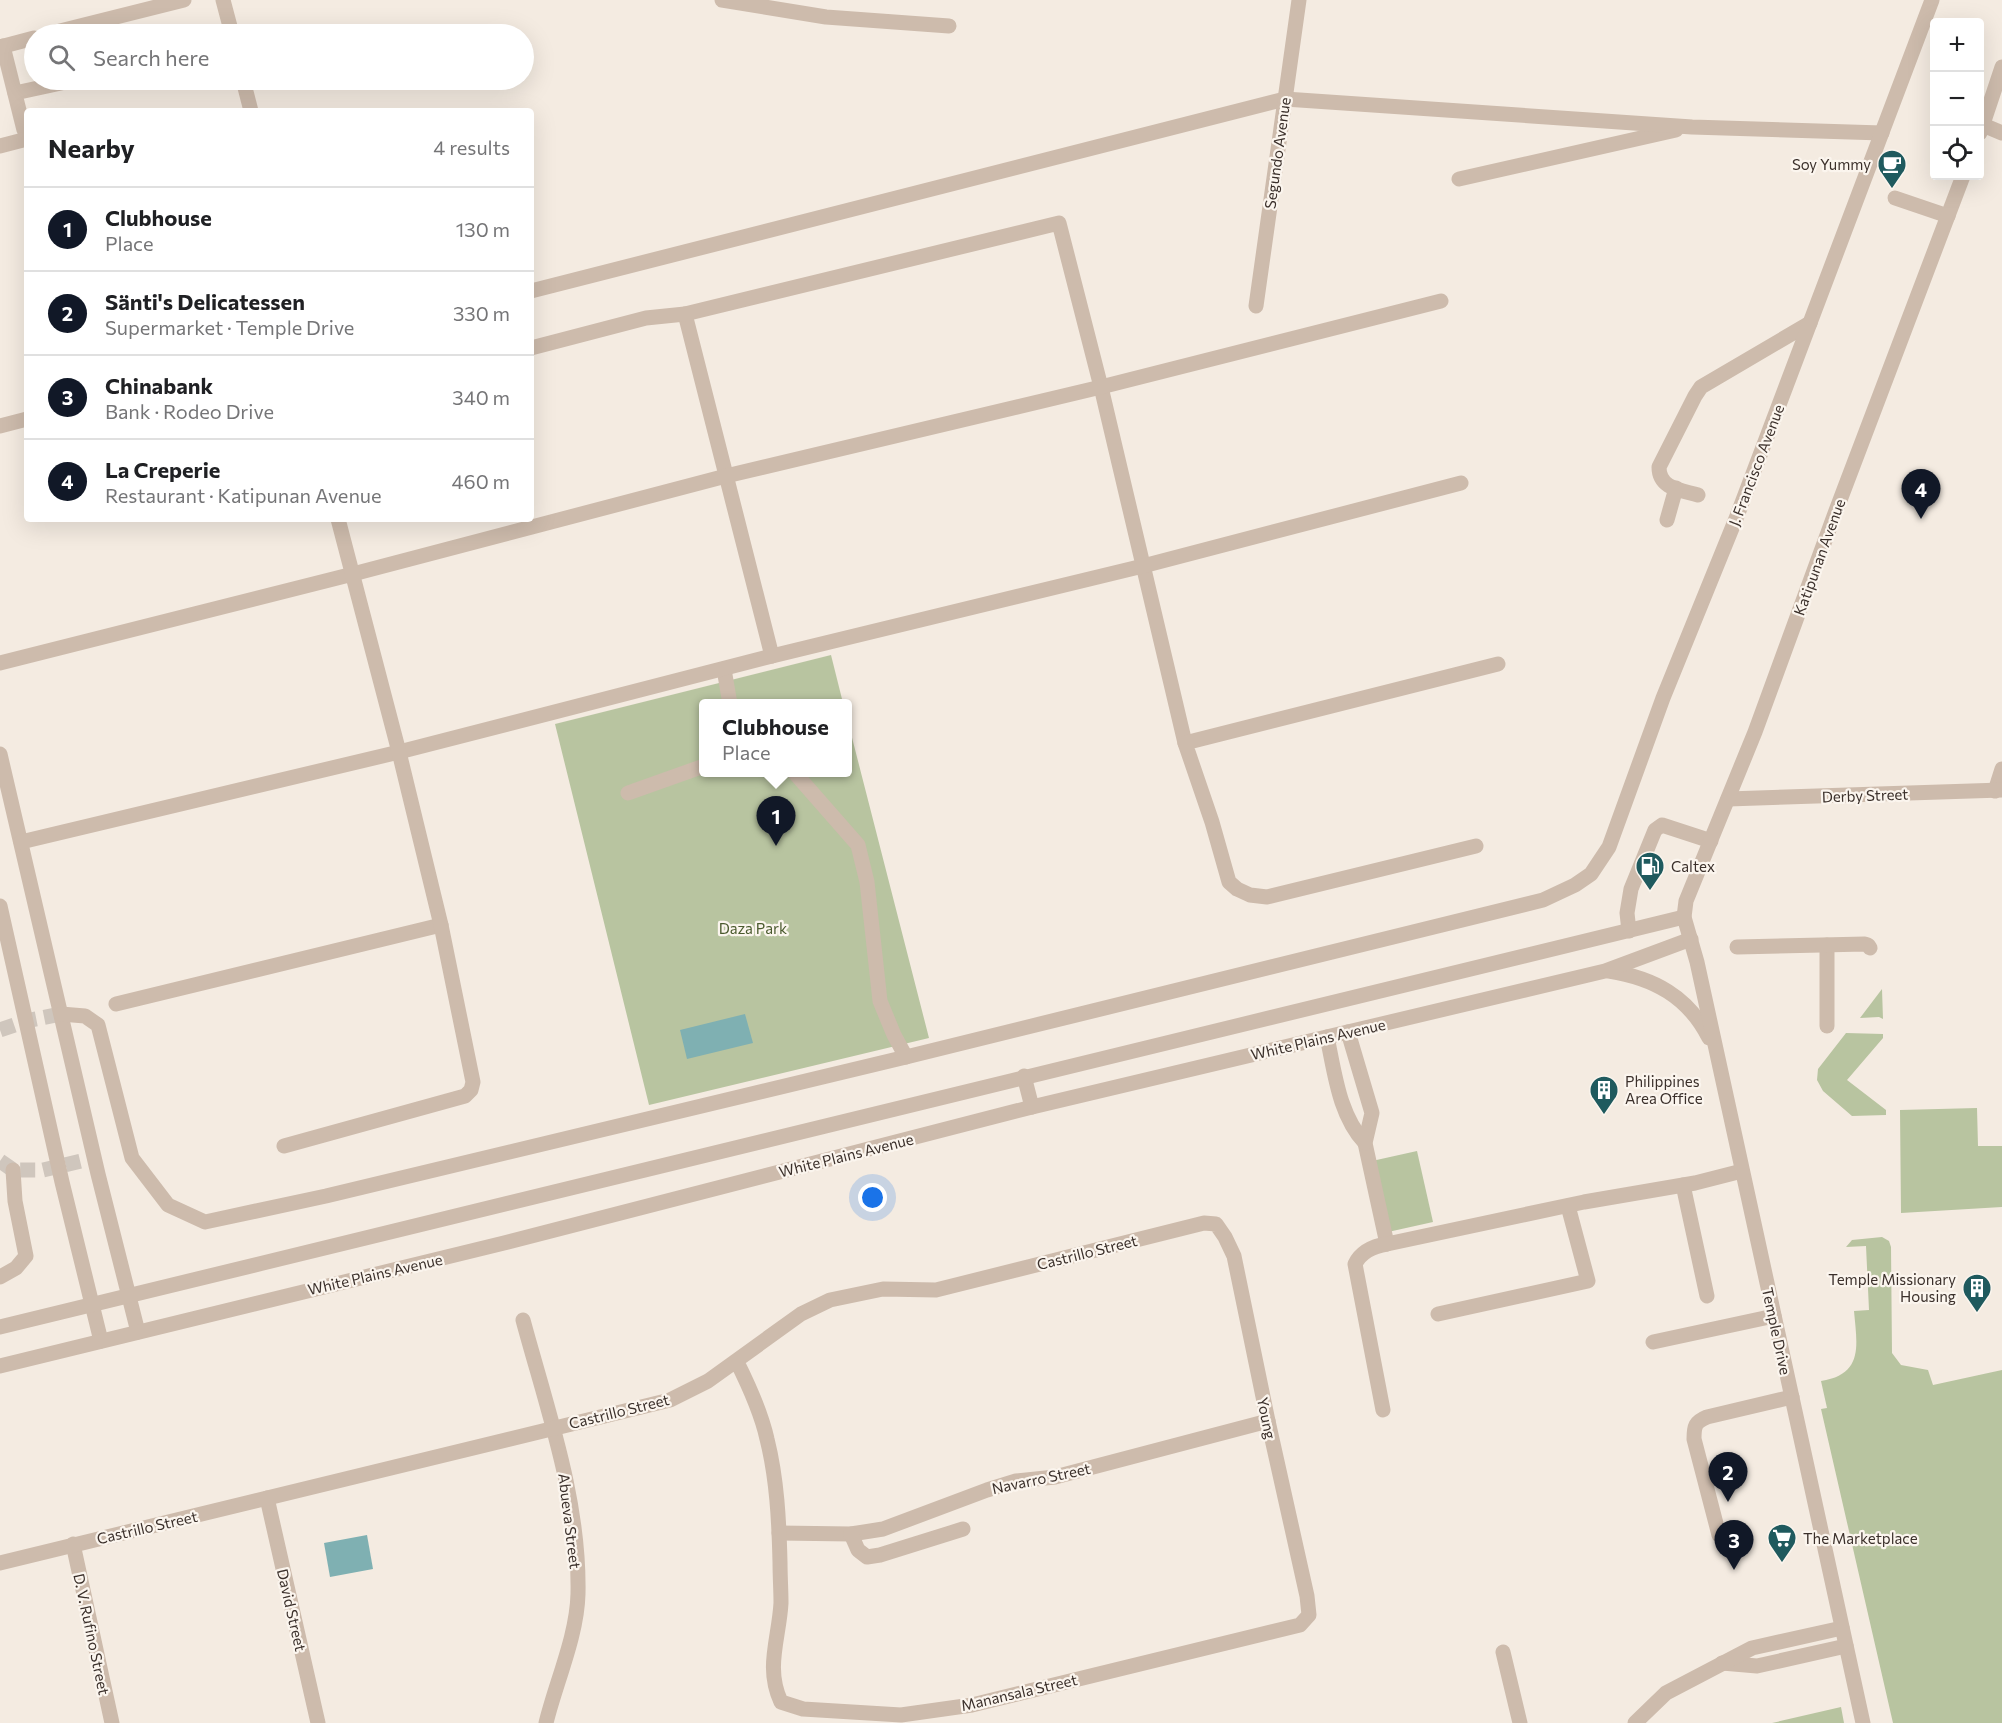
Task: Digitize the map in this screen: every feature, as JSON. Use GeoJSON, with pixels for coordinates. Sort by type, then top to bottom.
{"type":"FeatureCollection","features":[{"type":"Feature","properties":{"kind":"street"},"geometry":{"type":"LineString","coordinates":[[88,24],[184,0]]}},
{"type":"Feature","properties":{"kind":"street"},"geometry":{"type":"LineString","coordinates":[[223,0],[229,24]]}},
{"type":"Feature","properties":{"kind":"street"},"geometry":{"type":"LineString","coordinates":[[722,0],[826,17],[949,26]]}},
{"type":"Feature","properties":{"kind":"street","name":"Segundo Avenue"},"geometry":{"type":"LineString","coordinates":[[1256,306],[1299,0]]}},
{"type":"Feature","properties":{"kind":"street","name":"J. Francisco Avenue"},"geometry":{"type":"LineString","coordinates":[[61,1014],[86,1016],[98,1025],[132,1158],[168,1205],[205,1222],[338,1193],[906,1057],[1543,900],[1575,885],[1591,874],[1609,847],[1663,698],[1737,516],[1932,0]]}},
{"type":"Feature","properties":{"kind":"street"},"geometry":{"type":"LineString","coordinates":[[24,40],[2,46],[24,127]]}},
{"type":"Feature","properties":{"kind":"street"},"geometry":{"type":"LineString","coordinates":[[1982,126],[2002,67]]}},
{"type":"Feature","properties":{"kind":"street"},"geometry":{"type":"LineString","coordinates":[[15,93],[29,90]]}},
{"type":"Feature","properties":{"kind":"street"},"geometry":{"type":"LineString","coordinates":[[246,90],[251,108]]}},
{"type":"Feature","properties":{"kind":"street"},"geometry":{"type":"LineString","coordinates":[[534,290],[1285,99],[1692,127],[1882,133]]}},
{"type":"Feature","properties":{"kind":"street"},"geometry":{"type":"LineString","coordinates":[[1459,179],[1692,127]]}},
{"type":"Feature","properties":{"kind":"street"},"geometry":{"type":"LineString","coordinates":[[1984,130],[2002,133]]}},
{"type":"Feature","properties":{"kind":"street"},"geometry":{"type":"LineString","coordinates":[[0,146],[24,135]]}},
{"type":"Feature","properties":{"kind":"street","name":"Katipunan Avenue"},"geometry":{"type":"LineString","coordinates":[[1684,917],[1686,901],[1712,841],[1962,180]]}},
{"type":"Feature","properties":{"kind":"street"},"geometry":{"type":"LineString","coordinates":[[1895,198],[1948,216]]}},
{"type":"Feature","properties":{"kind":"street"},"geometry":{"type":"LineString","coordinates":[[534,347],[646,318],[686,314],[1059,223],[1101,387],[1185,742],[1229,882],[1250,895],[1267,897],[1476,846]]}},
{"type":"Feature","properties":{"kind":"street"},"geometry":{"type":"LineString","coordinates":[[0,663],[353,574],[726,476],[1101,387],[1441,301]]}},
{"type":"Feature","properties":{"kind":"street"},"geometry":{"type":"LineString","coordinates":[[686,314],[772,656]]}},
{"type":"Feature","properties":{"kind":"street"},"geometry":{"type":"LineString","coordinates":[[1698,495],[1662,481],[1659,467],[1701,387],[1810,323]]}},
{"type":"Feature","properties":{"kind":"street"},"geometry":{"type":"LineString","coordinates":[[0,426],[24,420]]}},
{"type":"Feature","properties":{"kind":"street"},"geometry":{"type":"LineString","coordinates":[[21,842],[399,752],[772,656],[1143,566],[1461,483]]}},
{"type":"Feature","properties":{"kind":"street"},"geometry":{"type":"LineString","coordinates":[[1667,520],[1676,488]]}},
{"type":"Feature","properties":{"kind":"street"},"geometry":{"type":"LineString","coordinates":[[284,1146],[465,1096],[471,1090],[473,1082],[441,925],[399,752],[339,522]]}},
{"type":"Feature","properties":{"kind":"street"},"geometry":{"type":"LineString","coordinates":[[1185,742],[1498,664]]}},
{"type":"Feature","properties":{"kind":"street"},"geometry":{"type":"LineString","coordinates":[[724,669],[729,699]]}},
{"type":"Feature","properties":{"kind":"street"},"geometry":{"type":"LineString","coordinates":[[0,754],[138,1332]]}},
{"type":"Feature","properties":{"kind":"street"},"geometry":{"type":"LineString","coordinates":[[628,793],[699,768]]}},
{"type":"Feature","properties":{"kind":"street"},"geometry":{"type":"LineString","coordinates":[[1998,790],[2002,769]]}},
{"type":"Feature","properties":{"kind":"street"},"geometry":{"type":"LineString","coordinates":[[798,777],[858,845],[867,882],[880,1001],[906,1057]]}},
{"type":"Feature","properties":{"kind":"street","name":"Derby Street"},"geometry":{"type":"LineString","coordinates":[[1728,799],[1998,790]]}},
{"type":"Feature","properties":{"kind":"street"},"geometry":{"type":"LineString","coordinates":[[1629,931],[1627,913],[1631,890],[1655,830],[1662,825],[1712,841]]}},
{"type":"Feature","properties":{"kind":"street"},"geometry":{"type":"LineString","coordinates":[[0,906],[62,1182],[101,1341]]}},
{"type":"Feature","properties":{"kind":"street"},"geometry":{"type":"LineString","coordinates":[[0,1327],[1684,917],[1691,939]]}},
{"type":"Feature","properties":{"kind":"street"},"geometry":{"type":"LineString","coordinates":[[116,1004],[441,925]]}},
{"type":"Feature","properties":{"kind":"street","name":"White Plains Avenue"},"geometry":{"type":"LineString","coordinates":[[0,1366],[516,1240],[1032,1107],[1605,971],[1691,939]]}},
{"type":"Feature","properties":{"kind":"street","name":"Temple Drive"},"geometry":{"type":"LineString","coordinates":[[1691,939],[1863,1723]]}},
{"type":"Feature","properties":{"kind":"street"},"geometry":{"type":"LineString","coordinates":[[1737,947],[1865,944],[1870,948]]}},
{"type":"Feature","properties":{"kind":"street"},"geometry":{"type":"LineString","coordinates":[[1827,945],[1827,1026]]}},
{"type":"Feature","properties":{"kind":"street"},"geometry":{"type":"LineString","coordinates":[[1605,971],[1633,975],[1669,992],[1702,1024],[1717,1054]]}},
{"type":"Feature","properties":{"kind":"street"},"geometry":{"type":"LineString","coordinates":[[1348,1032],[1372,1113],[1365,1143],[1387,1244]]}},
{"type":"Feature","properties":{"kind":"street"},"geometry":{"type":"LineString","coordinates":[[1327,1037],[1345,1111],[1354,1131],[1365,1143]]}},
{"type":"Feature","properties":{"kind":"street"},"geometry":{"type":"LineString","coordinates":[[1024,1076],[1032,1107]]}},
{"type":"Feature","properties":{"kind":"street"},"geometry":{"type":"LineString","coordinates":[[0,1277],[16,1268],[26,1256],[15,1201],[13,1170]]}},
{"type":"Feature","properties":{"kind":"street"},"geometry":{"type":"LineString","coordinates":[[1383,1410],[1355,1264],[1367,1251],[1376,1246],[1568,1206],[1683,1185],[1742,1171]]}},
{"type":"Feature","properties":{"kind":"street"},"geometry":{"type":"LineString","coordinates":[[1683,1185],[1707,1296]]}},
{"type":"Feature","properties":{"kind":"street"},"geometry":{"type":"LineString","coordinates":[[1438,1314],[1588,1281],[1568,1206]]}},
{"type":"Feature","properties":{"kind":"street","name":"Castrillo Street"},"geometry":{"type":"LineString","coordinates":[[0,1563],[670,1400],[708,1381],[801,1314],[830,1300],[883,1289],[936,1290],[1204,1223],[1216,1224]]}},
{"type":"Feature","properties":{"kind":"street","name":"Young"},"geometry":{"type":"LineString","coordinates":[[1216,1224],[1234,1256],[1307,1596],[1308,1615]]}},
{"type":"Feature","properties":{"kind":"street"},"geometry":{"type":"LineString","coordinates":[[1653,1342],[1774,1316]]}},
{"type":"Feature","properties":{"kind":"street","name":"Abueva Street"},"geometry":{"type":"LineString","coordinates":[[523,1320],[567,1483],[574,1534],[578,1595],[569,1646],[546,1723]]}},
{"type":"Feature","properties":{"kind":"street","name":"Manansala Street"},"geometry":{"type":"LineString","coordinates":[[737,1362],[753,1395],[767,1438],[775,1485],[781,1604],[772,1667],[775,1689],[781,1702],[803,1708],[901,1715],[972,1705],[1300,1625],[1306,1621],[1308,1615]]}},
{"type":"Feature","properties":{"kind":"street"},"geometry":{"type":"LineString","coordinates":[[1719,1535],[1694,1439],[1694,1427],[1698,1420],[1707,1417],[1792,1397]]}},
{"type":"Feature","properties":{"kind":"street","name":"Navarro Street"},"geometry":{"type":"LineString","coordinates":[[779,1533],[851,1534],[883,1529],[1016,1481],[1055,1477],[1268,1421]]}},
{"type":"Feature","properties":{"kind":"street","name":"David Street"},"geometry":{"type":"LineString","coordinates":[[267,1498],[318,1723]]}},
{"type":"Feature","properties":{"kind":"street"},"geometry":{"type":"LineString","coordinates":[[851,1534],[858,1550],[867,1557],[963,1529]]}},
{"type":"Feature","properties":{"kind":"street","name":"D. V. Rufino Street"},"geometry":{"type":"LineString","coordinates":[[73,1544],[111,1723]]}},
{"type":"Feature","properties":{"kind":"street"},"geometry":{"type":"LineString","coordinates":[[1635,1723],[1666,1692],[1752,1648],[1842,1628]]}},
{"type":"Feature","properties":{"kind":"street"},"geometry":{"type":"LineString","coordinates":[[1768,1645],[1771,1662]]}},
{"type":"Feature","properties":{"kind":"street"},"geometry":{"type":"LineString","coordinates":[[1722,1663],[1757,1666],[1846,1646]]}},
{"type":"Feature","properties":{"kind":"street"},"geometry":{"type":"LineString","coordinates":[[1503,1652],[1519,1720]]}},
{"type":"Feature","properties":{"kind":"green space","name":"Daza Park"},"geometry":{"type":"Polygon","coordinates":[[[831,655],[842,699],[699,699],[699,777],[852,777],[852,738],[929,1038],[649,1105],[555,724],[831,655]]]}},
{"type":"Feature","properties":{"kind":"green space"},"geometry":{"type":"Polygon","coordinates":[[[1882,989],[1883,1019],[1879,1017],[1860,1018],[1882,989]]]}},
{"type":"Feature","properties":{"kind":"green space"},"geometry":{"type":"Polygon","coordinates":[[[1846,1033],[1883,1034],[1883,1038],[1847,1080],[1886,1110],[1886,1115],[1852,1116],[1823,1091],[1817,1080],[1818,1069],[1846,1033]]]}},
{"type":"Feature","properties":{"kind":"green space"},"geometry":{"type":"Polygon","coordinates":[[[1977,1108],[1978,1146],[2002,1146],[2002,1207],[1901,1213],[1900,1110],[1977,1108]]]}},
{"type":"Feature","properties":{"kind":"green space"},"geometry":{"type":"Polygon","coordinates":[[[1417,1151],[1433,1222],[1388,1232],[1372,1161],[1417,1151]]]}},
{"type":"Feature","properties":{"kind":"green space"},"geometry":{"type":"Polygon","coordinates":[[[1882,1237],[1889,1241],[1891,1247],[1892,1353],[1901,1365],[1928,1370],[1933,1385],[2002,1370],[2002,1723],[1893,1723],[1821,1409],[1827,1408],[1821,1381],[1845,1372],[1855,1356],[1854,1311],[1869,1310],[1866,1246],[1846,1247],[1852,1240],[1882,1237]]]}},
{"type":"Feature","properties":{"kind":"green space"},"geometry":{"type":"Polygon","coordinates":[[[1841,1707],[1844,1723],[1772,1723],[1841,1707]]]}},
{"type":"Feature","properties":{"kind":"water"},"geometry":{"type":"Polygon","coordinates":[[[745,1014],[753,1043],[687,1059],[680,1030],[745,1014]]]}},
{"type":"Feature","properties":{"kind":"water"},"geometry":{"type":"Polygon","coordinates":[[[367,1535],[373,1569],[330,1577],[324,1543],[367,1535]]]}},
{"type":"Feature","properties":{"kind":"tunnel"},"geometry":{"type":"LineString","coordinates":[[0,1030],[26,1021],[61,1014]]}},
{"type":"Feature","properties":{"kind":"tunnel"},"geometry":{"type":"LineString","coordinates":[[0,1161],[13,1170],[43,1170],[94,1158]]}},
{"type":"Feature","properties":{"kind":"place","name":"Soy Yummy"},"geometry":{"type":"Point","coordinates":[1892,190]}},
{"type":"Feature","properties":{"kind":"place","name":"La Creperie"},"geometry":{"type":"Point","coordinates":[1921,519]}},
{"type":"Feature","properties":{"kind":"place","name":"Clubhouse"},"geometry":{"type":"Point","coordinates":[776,846]}},
{"type":"Feature","properties":{"kind":"place","name":"Caltex"},"geometry":{"type":"Point","coordinates":[1650,892]}},
{"type":"Feature","properties":{"kind":"place","name":"Philippines Area Office"},"geometry":{"type":"Point","coordinates":[1604,1116]}},
{"type":"Feature","properties":{"kind":"place","name":"Temple Missionary Housing"},"geometry":{"type":"Point","coordinates":[1977,1314]}},
{"type":"Feature","properties":{"kind":"place","name":"Sänti's Delicatessen"},"geometry":{"type":"Point","coordinates":[1728,1502]}},
{"type":"Feature","properties":{"kind":"place","name":"The Marketplace"},"geometry":{"type":"Point","coordinates":[1782,1564]}},
{"type":"Feature","properties":{"kind":"place","name":"Chinabank"},"geometry":{"type":"Point","coordinates":[1734,1570]}}]}
